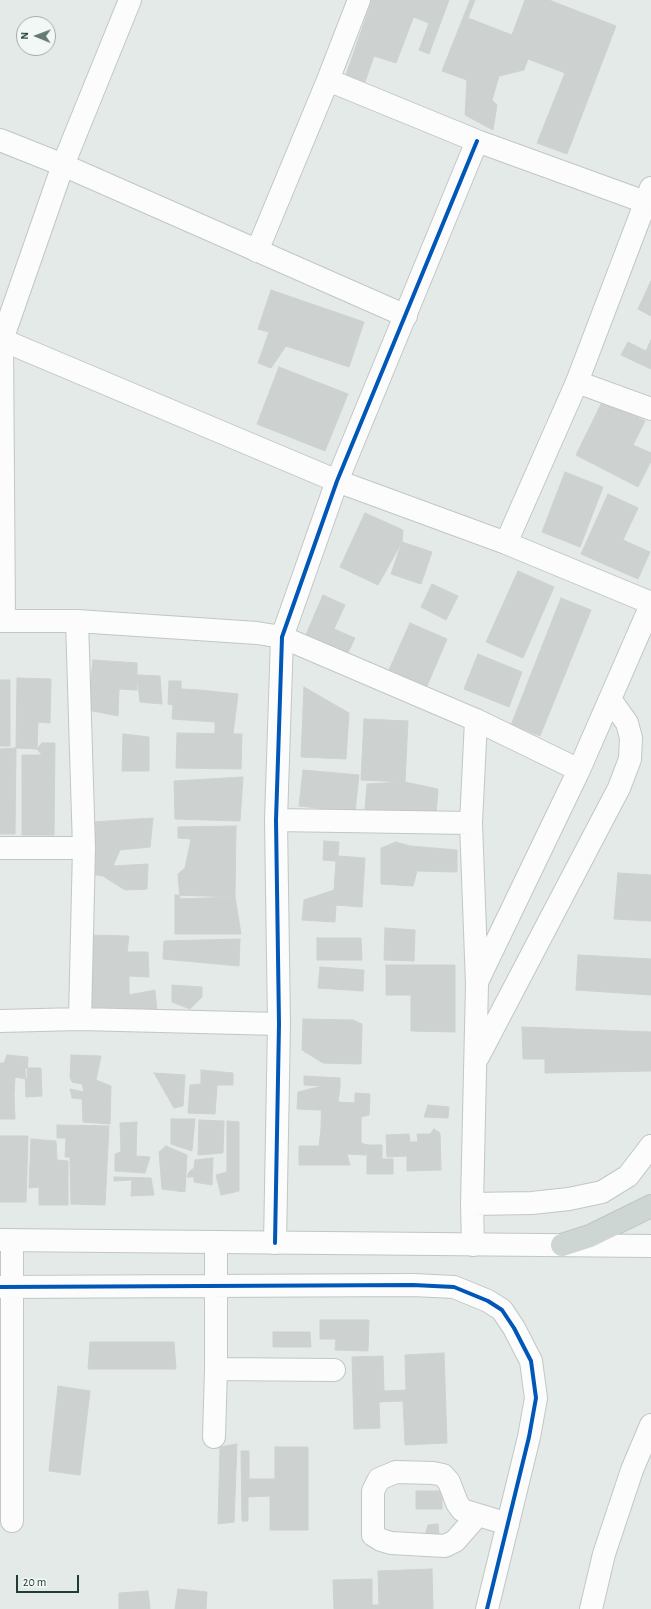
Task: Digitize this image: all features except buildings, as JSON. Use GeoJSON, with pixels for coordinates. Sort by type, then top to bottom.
{"type":"FeatureCollection","features":[{"type":"Feature","properties":{"kind":"main road"},"geometry":{"type":"LineString","coordinates":[[562,1245],[590,1236],[651,1206]]}},
{"type":"Feature","properties":{"kind":"street"},"geometry":{"type":"LineString","coordinates":[[130,0],[63,165],[1,340],[2,621],[77,621],[257,633],[282,637],[476,720],[579,770]]}},
{"type":"Feature","properties":{"kind":"street"},"geometry":{"type":"LineString","coordinates":[[257,251],[328,80],[359,0]]}},
{"type":"Feature","properties":{"kind":"street"},"geometry":{"type":"LineString","coordinates":[[328,80],[478,141],[648,195],[577,382],[506,543]]}},
{"type":"Feature","properties":{"kind":"street"},"geometry":{"type":"LineString","coordinates":[[0,140],[63,165],[406,316]]}},
{"type":"Feature","properties":{"kind":"street"},"geometry":{"type":"LineString","coordinates":[[275,1243],[279,1024],[276,820],[282,637],[337,481],[478,141]]}},
{"type":"Feature","properties":{"kind":"street"},"geometry":{"type":"LineString","coordinates":[[1,340],[337,481],[506,543],[651,604],[579,770],[477,984]]}},
{"type":"Feature","properties":{"kind":"street"},"geometry":{"type":"LineString","coordinates":[[577,382],[651,409]]}},
{"type":"Feature","properties":{"kind":"street"},"geometry":{"type":"LineString","coordinates":[[77,621],[84,848],[80,1019]]}},
{"type":"Feature","properties":{"kind":"street"},"geometry":{"type":"LineString","coordinates":[[475,1061],[619,788],[630,759],[631,738],[627,723],[610,699]]}},
{"type":"Feature","properties":{"kind":"street"},"geometry":{"type":"LineString","coordinates":[[474,1245],[472,1204],[477,984],[471,823],[476,720]]}},
{"type":"Feature","properties":{"kind":"street"},"geometry":{"type":"LineString","coordinates":[[276,820],[471,823]]}},
{"type":"Feature","properties":{"kind":"street"},"geometry":{"type":"LineString","coordinates":[[0,848],[84,848]]}},
{"type":"Feature","properties":{"kind":"street"},"geometry":{"type":"LineString","coordinates":[[0,1020],[80,1019],[279,1024]]}},
{"type":"Feature","properties":{"kind":"street"},"geometry":{"type":"LineString","coordinates":[[472,1204],[532,1203],[569,1199],[602,1192],[628,1176],[651,1146]]}},
{"type":"Feature","properties":{"kind":"street"},"geometry":{"type":"LineString","coordinates":[[12,1521],[6,1240],[651,1246]]}},
{"type":"Feature","properties":{"kind":"street"},"geometry":{"type":"LineString","coordinates":[[214,1437],[217,1286],[216,1243]]}},
{"type":"Feature","properties":{"kind":"street"},"geometry":{"type":"LineString","coordinates":[[6,1287],[413,1285],[454,1287],[488,1301],[502,1310],[514,1328],[531,1361],[536,1398],[508,1524],[487,1609]]}},
{"type":"Feature","properties":{"kind":"street"},"geometry":{"type":"LineString","coordinates":[[216,1369],[334,1370]]}},
{"type":"Feature","properties":{"kind":"street"},"geometry":{"type":"LineString","coordinates":[[591,1609],[604,1554],[632,1470],[651,1425]]}},
{"type":"Feature","properties":{"kind":"street"},"geometry":{"type":"LineString","coordinates":[[477,1516],[455,1541],[445,1546],[391,1543],[381,1540],[373,1534],[373,1491],[379,1479],[396,1472],[433,1473],[443,1475],[449,1482],[457,1503],[462,1510],[477,1516],[508,1524]]}},
{"type":"Feature","properties":{"kind":"cycle path"},"geometry":{"type":"LineString","coordinates":[[275,1243],[279,1024],[276,820],[282,637],[337,481],[477,141]]}},
{"type":"Feature","properties":{"kind":"cycle path"},"geometry":{"type":"LineString","coordinates":[[0,1287],[413,1285],[454,1287],[488,1301],[502,1310],[514,1328],[531,1361],[536,1398],[529,1437],[487,1609]]}}]}
